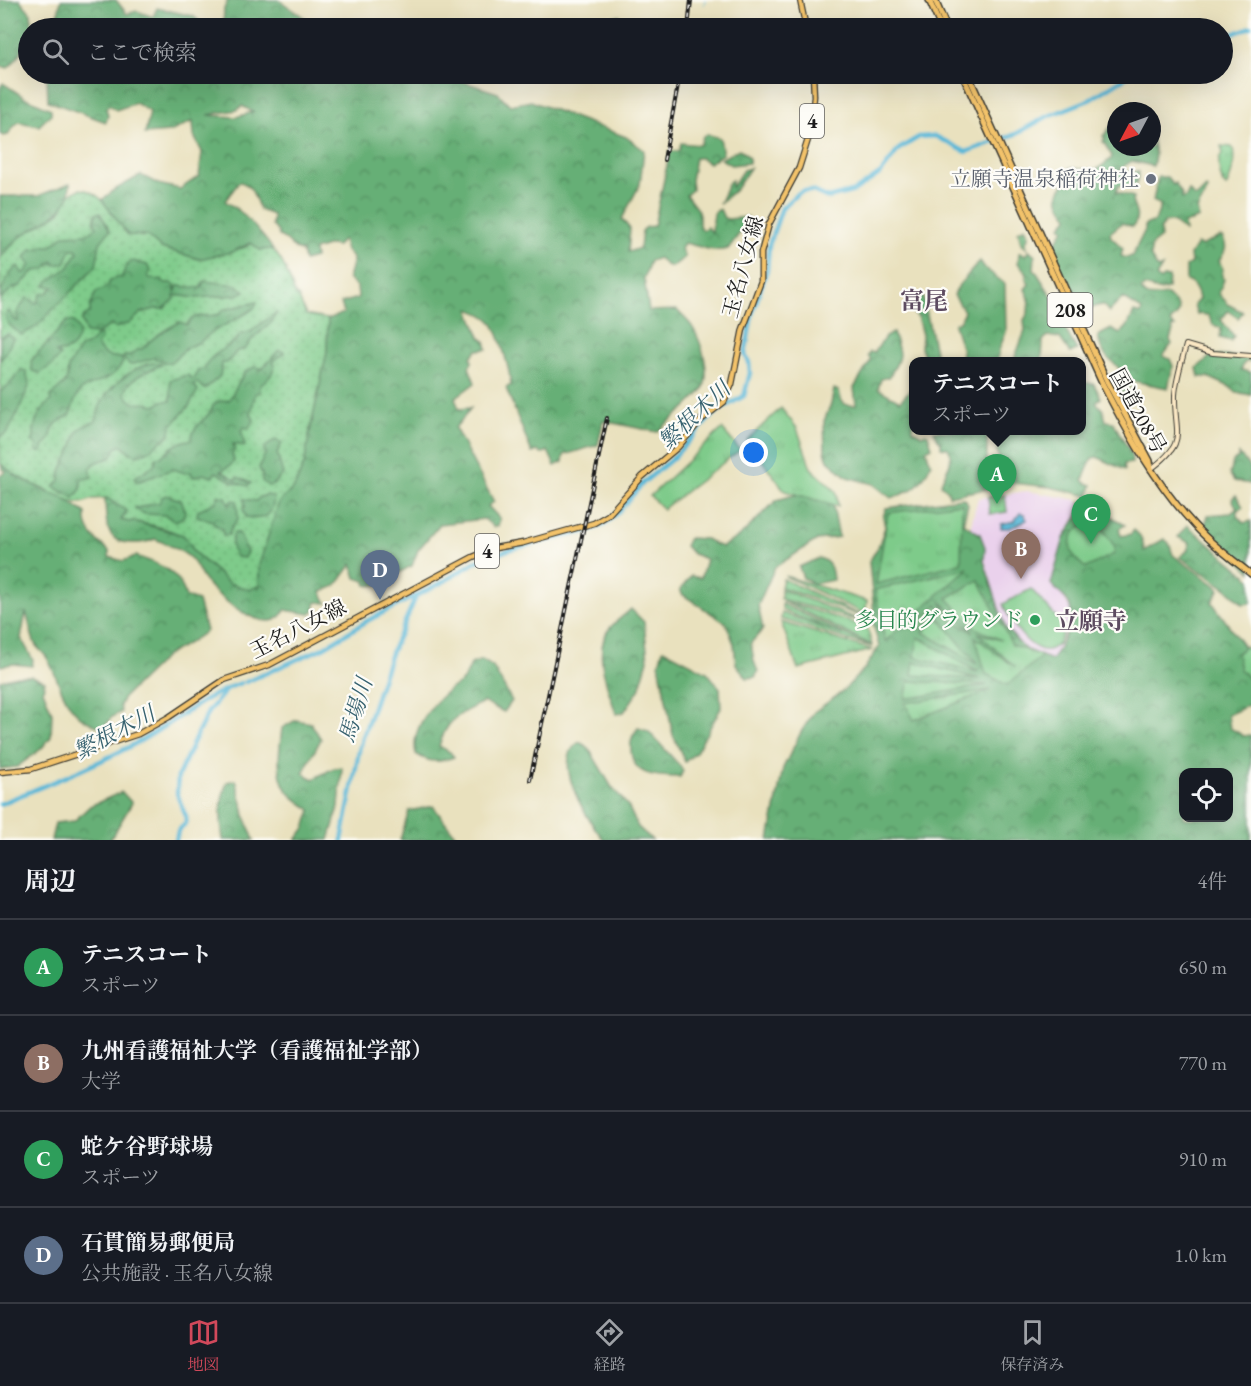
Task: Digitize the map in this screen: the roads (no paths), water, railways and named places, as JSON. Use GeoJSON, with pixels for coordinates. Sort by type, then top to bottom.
{"type":"FeatureCollection","features":[{"type":"Feature","properties":{"kind":"highway"},"geometry":{"type":"LineString","coordinates":[[929,0],[937,18]]}},
{"type":"Feature","properties":{"kind":"highway"},"geometry":{"type":"LineString","coordinates":[[935,0],[943,18]]}},
{"type":"Feature","properties":{"kind":"highway","name":"国道208号"},"geometry":{"type":"LineString","coordinates":[[967,84],[992,133]]}},
{"type":"Feature","properties":{"kind":"highway","name":"国道208号"},"geometry":{"type":"LineString","coordinates":[[972,84],[998,147],[1107,381],[1150,461],[1151,469],[1196,528],[1251,574]]}},
{"type":"Feature","properties":{"kind":"main road"},"geometry":{"type":"LineString","coordinates":[[800,0],[804,18]]}},
{"type":"Feature","properties":{"kind":"main road","name":"玉名八女線"},"geometry":{"type":"LineString","coordinates":[[0,772],[31,768],[138,734],[169,717],[224,680],[278,661],[473,557],[495,548],[587,526],[608,514],[642,477],[678,447],[698,423],[719,407],[728,396],[743,329],[761,281],[761,253],[769,224],[799,168],[811,129],[813,84]]}},
{"type":"Feature","properties":{"kind":"main road"},"geometry":{"type":"LineString","coordinates":[[1151,469],[1170,454],[1175,444],[1177,430],[1175,394],[1186,345],[1213,353],[1251,356]]}},
{"type":"Feature","properties":{"kind":"water"},"geometry":{"type":"Polygon","coordinates":[[[1020,513],[1024,514],[1027,520],[1010,528],[1001,528],[1001,524],[1014,521],[1020,513]]]}},
{"type":"Feature","properties":{"kind":"waterway"},"geometry":{"type":"LineString","coordinates":[[704,4],[706,0]]}},
{"type":"Feature","properties":{"kind":"waterway","name":"繁根木川"},"geometry":{"type":"LineString","coordinates":[[1233,34],[1251,27]]}},
{"type":"Feature","properties":{"kind":"waterway","name":"繁根木川"},"geometry":{"type":"LineString","coordinates":[[246,682],[323,648],[367,621],[443,582],[475,562],[511,549],[588,531],[604,525],[644,482],[672,459],[709,419],[719,410],[744,396],[750,373],[749,362],[745,355],[752,315],[767,270],[769,245],[782,208],[797,194],[803,191],[813,191],[828,198],[855,191],[881,173],[899,149],[919,137],[935,136],[966,152],[1016,134],[1046,117],[1089,100],[1115,84]]}},
{"type":"Feature","properties":{"kind":"waterway","name":"馬場川"},"geometry":{"type":"LineString","coordinates":[[342,840],[360,746],[391,653],[416,597]]}},
{"type":"Feature","properties":{"kind":"waterway","name":"繁根木川"},"geometry":{"type":"LineString","coordinates":[[0,804],[125,749],[190,709],[241,683]]}},
{"type":"Feature","properties":{"kind":"waterway"},"geometry":{"type":"LineString","coordinates":[[192,745],[208,712],[226,690]]}},
{"type":"Feature","properties":{"kind":"waterway"},"geometry":{"type":"LineString","coordinates":[[177,794],[178,776],[191,748]]}},
{"type":"Feature","properties":{"kind":"waterway"},"geometry":{"type":"LineString","coordinates":[[176,840],[178,831],[186,823],[178,797]]}},
{"type":"Feature","properties":{"kind":"railway"},"geometry":{"type":"LineString","coordinates":[[689,18],[691,0]]}},
{"type":"Feature","properties":{"kind":"railway"},"geometry":{"type":"LineString","coordinates":[[664,160],[678,84]]}},
{"type":"Feature","properties":{"kind":"railway"},"geometry":{"type":"LineString","coordinates":[[530,780],[607,418]]}},
{"type":"Feature","properties":{"kind":"place","name":"立願寺温泉稲荷神社"},"geometry":{"type":"Point","coordinates":[1151,179]}},
{"type":"Feature","properties":{"kind":"place","name":"テニスコート"},"geometry":{"type":"Point","coordinates":[997,504]}},
{"type":"Feature","properties":{"kind":"place","name":"蛇ケ谷野球場"},"geometry":{"type":"Point","coordinates":[1091,544]}},
{"type":"Feature","properties":{"kind":"place","name":"九州看護福祉大学（看護福祉学部）"},"geometry":{"type":"Point","coordinates":[1021,579]}},
{"type":"Feature","properties":{"kind":"place","name":"石貫簡易郵便局"},"geometry":{"type":"Point","coordinates":[380,600]}},
{"type":"Feature","properties":{"kind":"place","name":"多目的グラウンド"},"geometry":{"type":"Point","coordinates":[1035,620]}},
{"type":"Feature","properties":{"kind":"district","name":"富尾"},"geometry":{"type":"Point","coordinates":[924,301]}},
{"type":"Feature","properties":{"kind":"district","name":"立願寺"},"geometry":{"type":"Point","coordinates":[1091,621]}}]}
